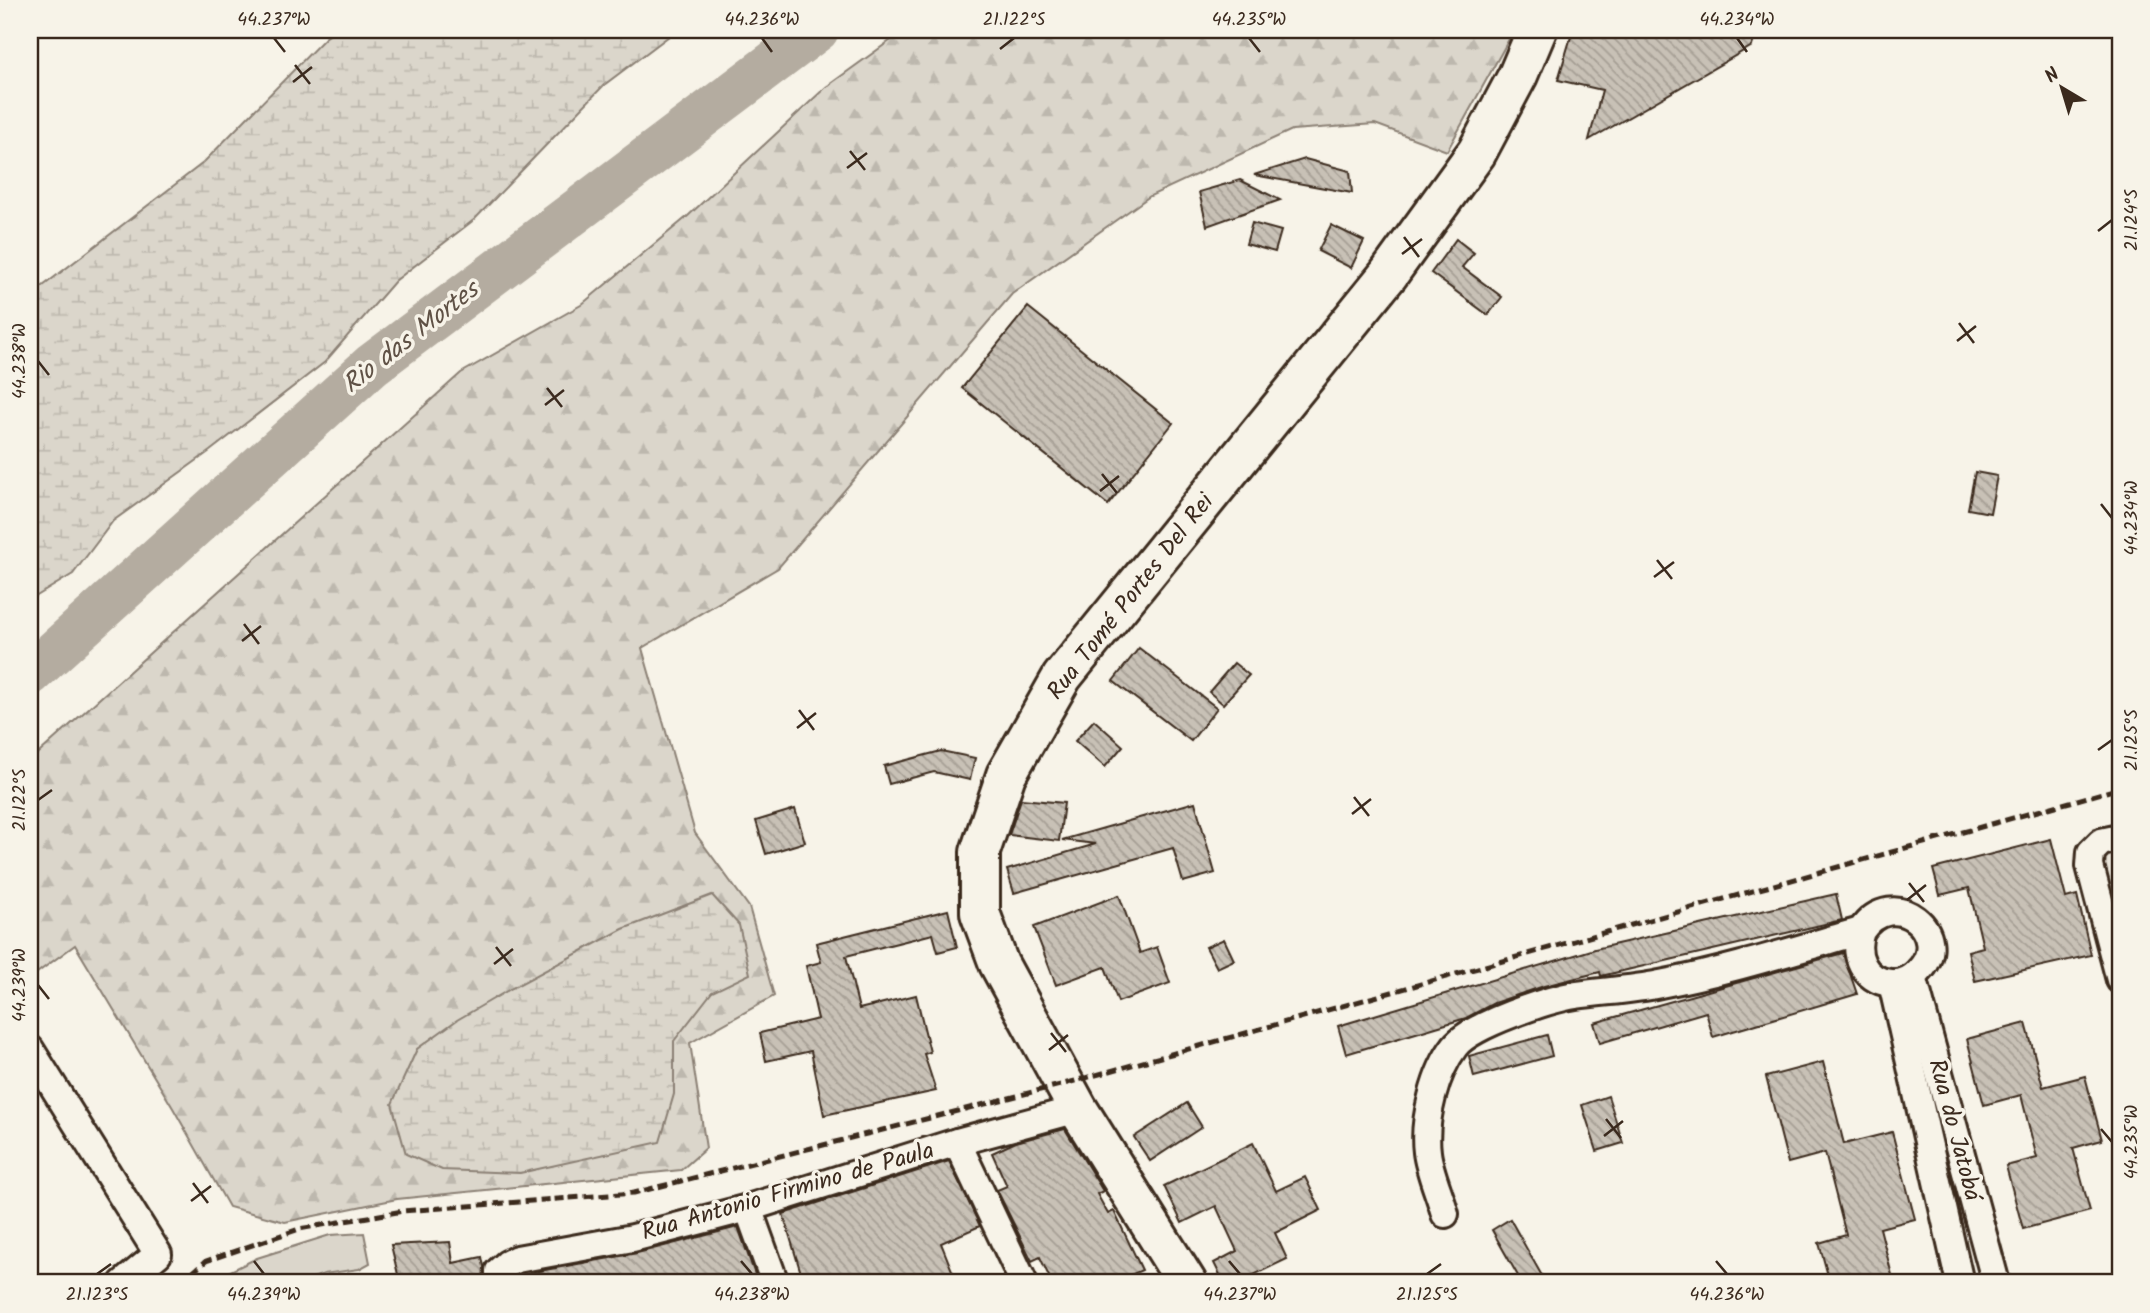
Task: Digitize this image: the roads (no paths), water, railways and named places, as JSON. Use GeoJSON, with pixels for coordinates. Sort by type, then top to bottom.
{"type":"FeatureCollection","features":[{"type":"Feature","properties":{"kind":"main road","name":"Rua Tomé Portes Del Rei"},"geometry":{"type":"LineString","coordinates":[[1185,1283],[1078,1109],[999,964],[980,913],[981,852],[1006,775],[1062,677],[1388,275],[1477,152],[1518,75],[1537,30]]}},
{"type":"Feature","properties":{"kind":"street"},"geometry":{"type":"LineString","coordinates":[[2120,838],[2101,842],[2091,852],[2090,866],[2120,980]]}},
{"type":"Feature","properties":{"kind":"street"},"geometry":{"type":"LineString","coordinates":[[1901,911],[1912,916],[1927,934],[1929,946],[1922,968],[1903,980],[1881,981],[1870,975],[1862,966],[1858,955],[1857,943],[1861,931],[1867,921],[1877,914],[1901,911]]}},
{"type":"Feature","properties":{"kind":"street"},"geometry":{"type":"LineString","coordinates":[[1445,1214],[1427,1153],[1429,1108],[1440,1072],[1456,1045],[1478,1029],[1527,1009],[1574,995],[1629,991],[1707,975],[1861,931]]}},
{"type":"Feature","properties":{"kind":"street","name":"Rua do Jatobá"},"geometry":{"type":"LineString","coordinates":[[1903,980],[1960,1283]]}},
{"type":"Feature","properties":{"kind":"street","name":"Rua do Jatobá"},"geometry":{"type":"LineString","coordinates":[[1903,980],[1996,1283]]}},
{"type":"Feature","properties":{"kind":"street"},"geometry":{"type":"LineString","coordinates":[[30,1049],[158,1254],[123,1283]]}},
{"type":"Feature","properties":{"kind":"street","name":"Rua Antonio Firmino de Paula"},"geometry":{"type":"LineString","coordinates":[[499,1277],[507,1264],[516,1259],[633,1238],[748,1208],[957,1142],[1078,1109]]}},
{"type":"Feature","properties":{"kind":"street"},"geometry":{"type":"LineString","coordinates":[[957,1142],[1024,1283]]}},
{"type":"Feature","properties":{"kind":"street"},"geometry":{"type":"LineString","coordinates":[[748,1208],[775,1283]]}},
{"type":"Feature","properties":{"kind":"waterway"},"geometry":{"type":"LineString","coordinates":[[786,30],[793,47]]}},
{"type":"Feature","properties":{"kind":"waterway","name":"Rio das Mortes"},"geometry":{"type":"LineString","coordinates":[[30,674],[372,365],[817,30]]}},
{"type":"Feature","properties":{"kind":"railway"},"geometry":{"type":"LineString","coordinates":[[180,1283],[206,1261],[299,1229],[403,1211],[634,1193],[1064,1084],[2120,788]]}}]}
